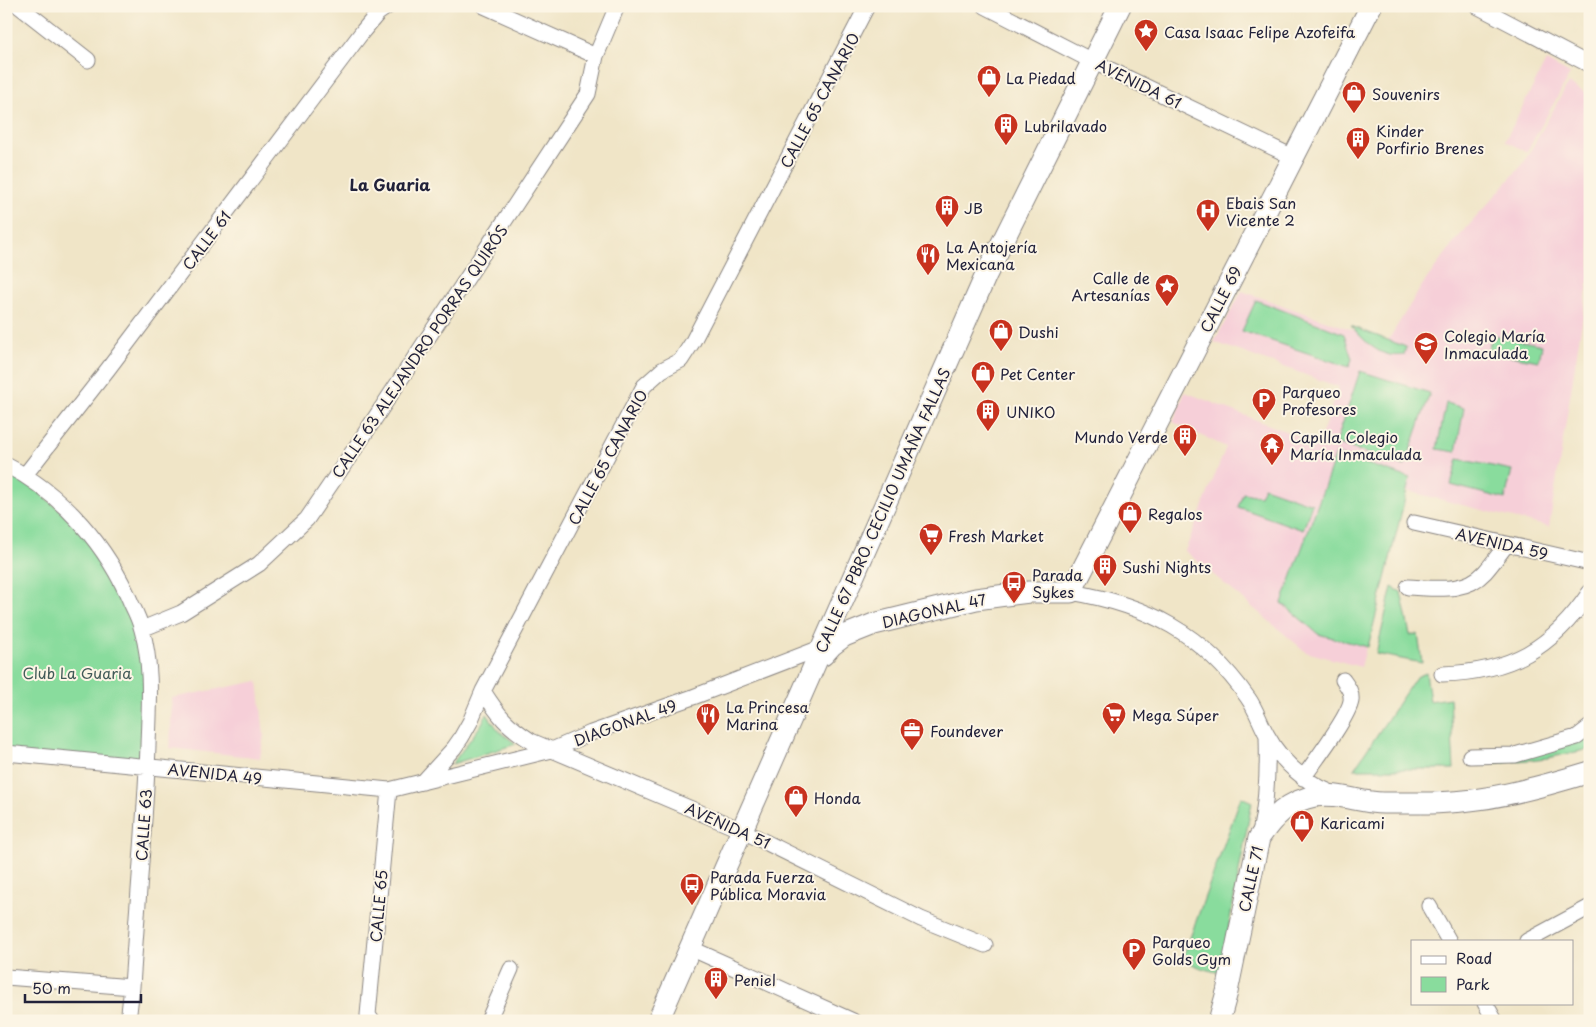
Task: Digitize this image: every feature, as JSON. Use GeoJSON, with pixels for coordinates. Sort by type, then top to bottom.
{"type":"FeatureCollection","features":[{"type":"Feature","properties":{"kind":"main road","name":"CALLE 67 PBRO. CECILIO UMAÑA FALLAS"},"geometry":{"type":"LineString","coordinates":[[658,1021],[986,275],[1120,6]]}},
{"type":"Feature","properties":{"kind":"main road","name":"CALLE 69"},"geometry":{"type":"LineString","coordinates":[[1071,592],[1371,6]]}},
{"type":"Feature","properties":{"kind":"main road","name":"DIAGONAL 47"},"geometry":{"type":"LineString","coordinates":[[813,669],[822,656],[838,640],[857,629],[976,599],[1030,592],[1071,592]]}},
{"type":"Feature","properties":{"kind":"main road"},"geometry":{"type":"LineString","coordinates":[[847,593],[847,610],[850,620],[862,625],[874,624]]}},
{"type":"Feature","properties":{"kind":"main road"},"geometry":{"type":"LineString","coordinates":[[1258,838],[1273,818],[1292,804],[1315,796],[1340,796],[1380,803],[1478,800],[1544,786],[1590,772]]}},
{"type":"Feature","properties":{"kind":"main road","name":"CALLE 71"},"geometry":{"type":"LineString","coordinates":[[1219,1021],[1227,992],[1258,838]]}},
{"type":"Feature","properties":{"kind":"street"},"geometry":{"type":"LineString","coordinates":[[19,6],[88,60]]}},
{"type":"Feature","properties":{"kind":"street","name":"CALLE 61"},"geometry":{"type":"LineString","coordinates":[[25,475],[108,370],[363,31],[378,13],[388,6]]}},
{"type":"Feature","properties":{"kind":"street"},"geometry":{"type":"LineString","coordinates":[[484,6],[596,56]]}},
{"type":"Feature","properties":{"kind":"street","name":"CALLE 63 ALEJANDRO PORRAS QUIRÓS"},"geometry":{"type":"LineString","coordinates":[[142,629],[181,613],[259,564],[307,519],[364,436],[588,94],[596,56],[617,6]]}},
{"type":"Feature","properties":{"kind":"street","name":"CALLE 65 CANARIO"},"geometry":{"type":"LineString","coordinates":[[424,782],[458,743],[470,722],[483,691],[644,386],[662,370],[681,360],[692,343],[868,6]]}},
{"type":"Feature","properties":{"kind":"street","name":"AVENIDA 61"},"geometry":{"type":"LineString","coordinates":[[985,6],[1293,158]]}},
{"type":"Feature","properties":{"kind":"street"},"geometry":{"type":"LineString","coordinates":[[1477,6],[1590,65]]}},
{"type":"Feature","properties":{"kind":"street"},"geometry":{"type":"LineString","coordinates":[[6,465],[25,475],[47,491],[70,512],[90,535],[113,566],[142,629]]}},
{"type":"Feature","properties":{"kind":"street","name":"AVENIDA 59"},"geometry":{"type":"LineString","coordinates":[[1414,523],[1590,563]]}},
{"type":"Feature","properties":{"kind":"street"},"geometry":{"type":"LineString","coordinates":[[1408,587],[1455,588],[1469,584],[1485,573],[1507,544]]}},
{"type":"Feature","properties":{"kind":"street"},"geometry":{"type":"LineString","coordinates":[[1071,592],[1103,597],[1133,607],[1162,620],[1196,641],[1226,668],[1249,699],[1276,751],[1289,766],[1303,778],[1320,788],[1340,796]]}},
{"type":"Feature","properties":{"kind":"street"},"geometry":{"type":"LineString","coordinates":[[1442,674],[1468,673],[1493,668],[1518,659],[1540,646],[1560,630],[1577,611],[1590,592]]}},
{"type":"Feature","properties":{"kind":"street","name":"CALLE 63"},"geometry":{"type":"LineString","coordinates":[[128,1021],[147,766],[150,688],[148,656],[142,629]]}},
{"type":"Feature","properties":{"kind":"street","name":"DIAGONAL 49"},"geometry":{"type":"LineString","coordinates":[[424,782],[552,750],[592,733],[693,697],[823,647]]}},
{"type":"Feature","properties":{"kind":"street"},"geometry":{"type":"LineString","coordinates":[[1303,778],[1346,714],[1350,702],[1350,690],[1343,680]]}},
{"type":"Feature","properties":{"kind":"street","name":"AVENIDA 51"},"geometry":{"type":"LineString","coordinates":[[483,691],[499,717],[515,731],[531,741],[741,830],[921,919],[985,945]]}},
{"type":"Feature","properties":{"kind":"street"},"geometry":{"type":"LineString","coordinates":[[1470,756],[1516,755],[1577,737],[1590,727]]}},
{"type":"Feature","properties":{"kind":"street","name":"CALLE 71"},"geometry":{"type":"LineString","coordinates":[[1258,838],[1264,814],[1268,763],[1267,735]]}},
{"type":"Feature","properties":{"kind":"street","name":"AVENIDA 49"},"geometry":{"type":"LineString","coordinates":[[6,753],[389,790],[424,782]]}},
{"type":"Feature","properties":{"kind":"street","name":"CALLE 65"},"geometry":{"type":"LineString","coordinates":[[372,1021],[368,1014],[389,790]]}},
{"type":"Feature","properties":{"kind":"street"},"geometry":{"type":"LineString","coordinates":[[1429,906],[1448,940]]}},
{"type":"Feature","properties":{"kind":"street"},"geometry":{"type":"LineString","coordinates":[[1529,940],[1590,907]]}},
{"type":"Feature","properties":{"kind":"street"},"geometry":{"type":"LineString","coordinates":[[690,948],[853,1021]]}},
{"type":"Feature","properties":{"kind":"street"},"geometry":{"type":"LineString","coordinates":[[488,1021],[511,969]]}},
{"type":"Feature","properties":{"kind":"street"},"geometry":{"type":"LineString","coordinates":[[6,977],[132,987]]}},
{"type":"Feature","properties":{"kind":"street"},"geometry":{"type":"LineString","coordinates":[[1486,1004],[1495,1021]]}},
{"type":"Feature","properties":{"kind":"shaded area"},"geometry":{"type":"Polygon","coordinates":[[[1546,61],[1570,74],[1527,152],[1505,141],[1546,61]]]}},
{"type":"Feature","properties":{"kind":"shaded area","name":"Colegio María Inmaculada"},"geometry":{"type":"Polygon","coordinates":[[[1568,83],[1590,95],[1590,272],[1549,527],[1407,491],[1361,667],[1306,652],[1185,551],[1226,447],[1173,422],[1185,392],[1318,444],[1339,387],[1214,342],[1242,291],[1387,342],[1423,284],[1456,240],[1523,164],[1568,83]]]}},
{"type":"Feature","properties":{"kind":"shaded area"},"geometry":{"type":"Polygon","coordinates":[[[258,681],[264,735],[260,758],[170,748],[172,698],[258,681]]]}},
{"type":"Feature","properties":{"kind":"green space"},"geometry":{"type":"Polygon","coordinates":[[[1256,300],[1344,334],[1352,359],[1349,367],[1242,331],[1256,300]]]}},
{"type":"Feature","properties":{"kind":"green space"},"geometry":{"type":"Polygon","coordinates":[[[1351,326],[1406,347],[1404,355],[1395,356],[1381,352],[1368,343],[1351,326]]]}},
{"type":"Feature","properties":{"kind":"green space"},"geometry":{"type":"Polygon","coordinates":[[[1492,335],[1542,345],[1539,361],[1488,352],[1492,335]]]}},
{"type":"Feature","properties":{"kind":"green space"},"geometry":{"type":"Polygon","coordinates":[[[1360,371],[1430,393],[1405,466],[1336,443],[1360,371]]]}},
{"type":"Feature","properties":{"kind":"green space"},"geometry":{"type":"Polygon","coordinates":[[[1446,403],[1464,408],[1456,452],[1437,449],[1446,403]]]}},
{"type":"Feature","properties":{"kind":"green space"},"geometry":{"type":"Polygon","coordinates":[[[1336,454],[1410,478],[1368,647],[1318,634],[1282,603],[1336,454]]]}},
{"type":"Feature","properties":{"kind":"green space"},"geometry":{"type":"Polygon","coordinates":[[[1458,459],[1512,470],[1505,499],[1451,485],[1458,459]]]}},
{"type":"Feature","properties":{"kind":"green space","name":"Club La Guaria"},"geometry":{"type":"Polygon","coordinates":[[[6,465],[90,535],[142,629],[147,766],[6,753],[6,465]]]}},
{"type":"Feature","properties":{"kind":"green space"},"geometry":{"type":"Polygon","coordinates":[[[1264,487],[1312,504],[1303,530],[1238,507],[1243,493],[1260,496],[1264,487]]]}},
{"type":"Feature","properties":{"kind":"green space"},"geometry":{"type":"Polygon","coordinates":[[[1392,587],[1401,592],[1410,635],[1418,634],[1422,663],[1376,654],[1392,587]]]}},
{"type":"Feature","properties":{"kind":"green space"},"geometry":{"type":"Polygon","coordinates":[[[1426,673],[1430,701],[1450,698],[1454,769],[1354,769],[1416,677],[1426,673]]]}},
{"type":"Feature","properties":{"kind":"green space"},"geometry":{"type":"Polygon","coordinates":[[[487,714],[499,731],[516,744],[452,764],[481,725],[487,714]]]}},
{"type":"Feature","properties":{"kind":"green space"},"geometry":{"type":"Polygon","coordinates":[[[1590,735],[1590,749],[1547,758],[1478,765],[1472,762],[1590,735]]]}},
{"type":"Feature","properties":{"kind":"green space"},"geometry":{"type":"Polygon","coordinates":[[[1241,797],[1252,802],[1220,973],[1182,960],[1241,797]]]}},
{"type":"Feature","properties":{"kind":"place","name":"Casa Isaac Felipe Azofeifa"},"geometry":{"type":"Point","coordinates":[1146,52]}},
{"type":"Feature","properties":{"kind":"place","name":"La Piedad"},"geometry":{"type":"Point","coordinates":[989,98]}},
{"type":"Feature","properties":{"kind":"place","name":"Souvenirs"},"geometry":{"type":"Point","coordinates":[1354,114]}},
{"type":"Feature","properties":{"kind":"place","name":"Lubrilavado"},"geometry":{"type":"Point","coordinates":[1006,146]}},
{"type":"Feature","properties":{"kind":"place","name":"Kinder Porfirio Brenes"},"geometry":{"type":"Point","coordinates":[1358,160]}},
{"type":"Feature","properties":{"kind":"place","name":"JB"},"geometry":{"type":"Point","coordinates":[947,228]}},
{"type":"Feature","properties":{"kind":"place","name":"Ebais San Vicente 2"},"geometry":{"type":"Point","coordinates":[1208,232]}},
{"type":"Feature","properties":{"kind":"place","name":"La Antojería Mexicana"},"geometry":{"type":"Point","coordinates":[928,276]}},
{"type":"Feature","properties":{"kind":"place","name":"Calle de Artesanías"},"geometry":{"type":"Point","coordinates":[1167,307]}},
{"type":"Feature","properties":{"kind":"place","name":"Dushi"},"geometry":{"type":"Point","coordinates":[1001,352]}},
{"type":"Feature","properties":{"kind":"place","name":"Colegio María Inmaculada"},"geometry":{"type":"Point","coordinates":[1426,365]}},
{"type":"Feature","properties":{"kind":"place","name":"Pet Center"},"geometry":{"type":"Point","coordinates":[983,394]}},
{"type":"Feature","properties":{"kind":"place","name":"Parqueo Profesores"},"geometry":{"type":"Point","coordinates":[1264,421]}},
{"type":"Feature","properties":{"kind":"place","name":"UNIKO"},"geometry":{"type":"Point","coordinates":[988,432]}},
{"type":"Feature","properties":{"kind":"place","name":"Mundo Verde"},"geometry":{"type":"Point","coordinates":[1185,457]}},
{"type":"Feature","properties":{"kind":"place","name":"Capilla Colegio María Inmaculada"},"geometry":{"type":"Point","coordinates":[1272,466]}},
{"type":"Feature","properties":{"kind":"place","name":"Regalos"},"geometry":{"type":"Point","coordinates":[1130,534]}},
{"type":"Feature","properties":{"kind":"place","name":"Fresh Market"},"geometry":{"type":"Point","coordinates":[931,556]}},
{"type":"Feature","properties":{"kind":"place","name":"Sushi Nights"},"geometry":{"type":"Point","coordinates":[1105,587]}},
{"type":"Feature","properties":{"kind":"place","name":"Parada Sykes"},"geometry":{"type":"Point","coordinates":[1014,604]}},
{"type":"Feature","properties":{"kind":"place","name":"Mega Súper"},"geometry":{"type":"Point","coordinates":[1114,735]}},
{"type":"Feature","properties":{"kind":"place","name":"La Princesa Marina"},"geometry":{"type":"Point","coordinates":[708,736]}},
{"type":"Feature","properties":{"kind":"place","name":"Foundever"},"geometry":{"type":"Point","coordinates":[912,751]}},
{"type":"Feature","properties":{"kind":"place","name":"Honda"},"geometry":{"type":"Point","coordinates":[796,818]}},
{"type":"Feature","properties":{"kind":"place","name":"Karicami"},"geometry":{"type":"Point","coordinates":[1302,843]}},
{"type":"Feature","properties":{"kind":"place","name":"Parada Fuerza Pública Moravia"},"geometry":{"type":"Point","coordinates":[692,906]}},
{"type":"Feature","properties":{"kind":"place","name":"Parqueo Golds Gym"},"geometry":{"type":"Point","coordinates":[1134,971]}},
{"type":"Feature","properties":{"kind":"place","name":"Peniel"},"geometry":{"type":"Point","coordinates":[716,1000]}},
{"type":"Feature","properties":{"kind":"district","name":"La Guaria"},"geometry":{"type":"Point","coordinates":[390,184]}}]}
